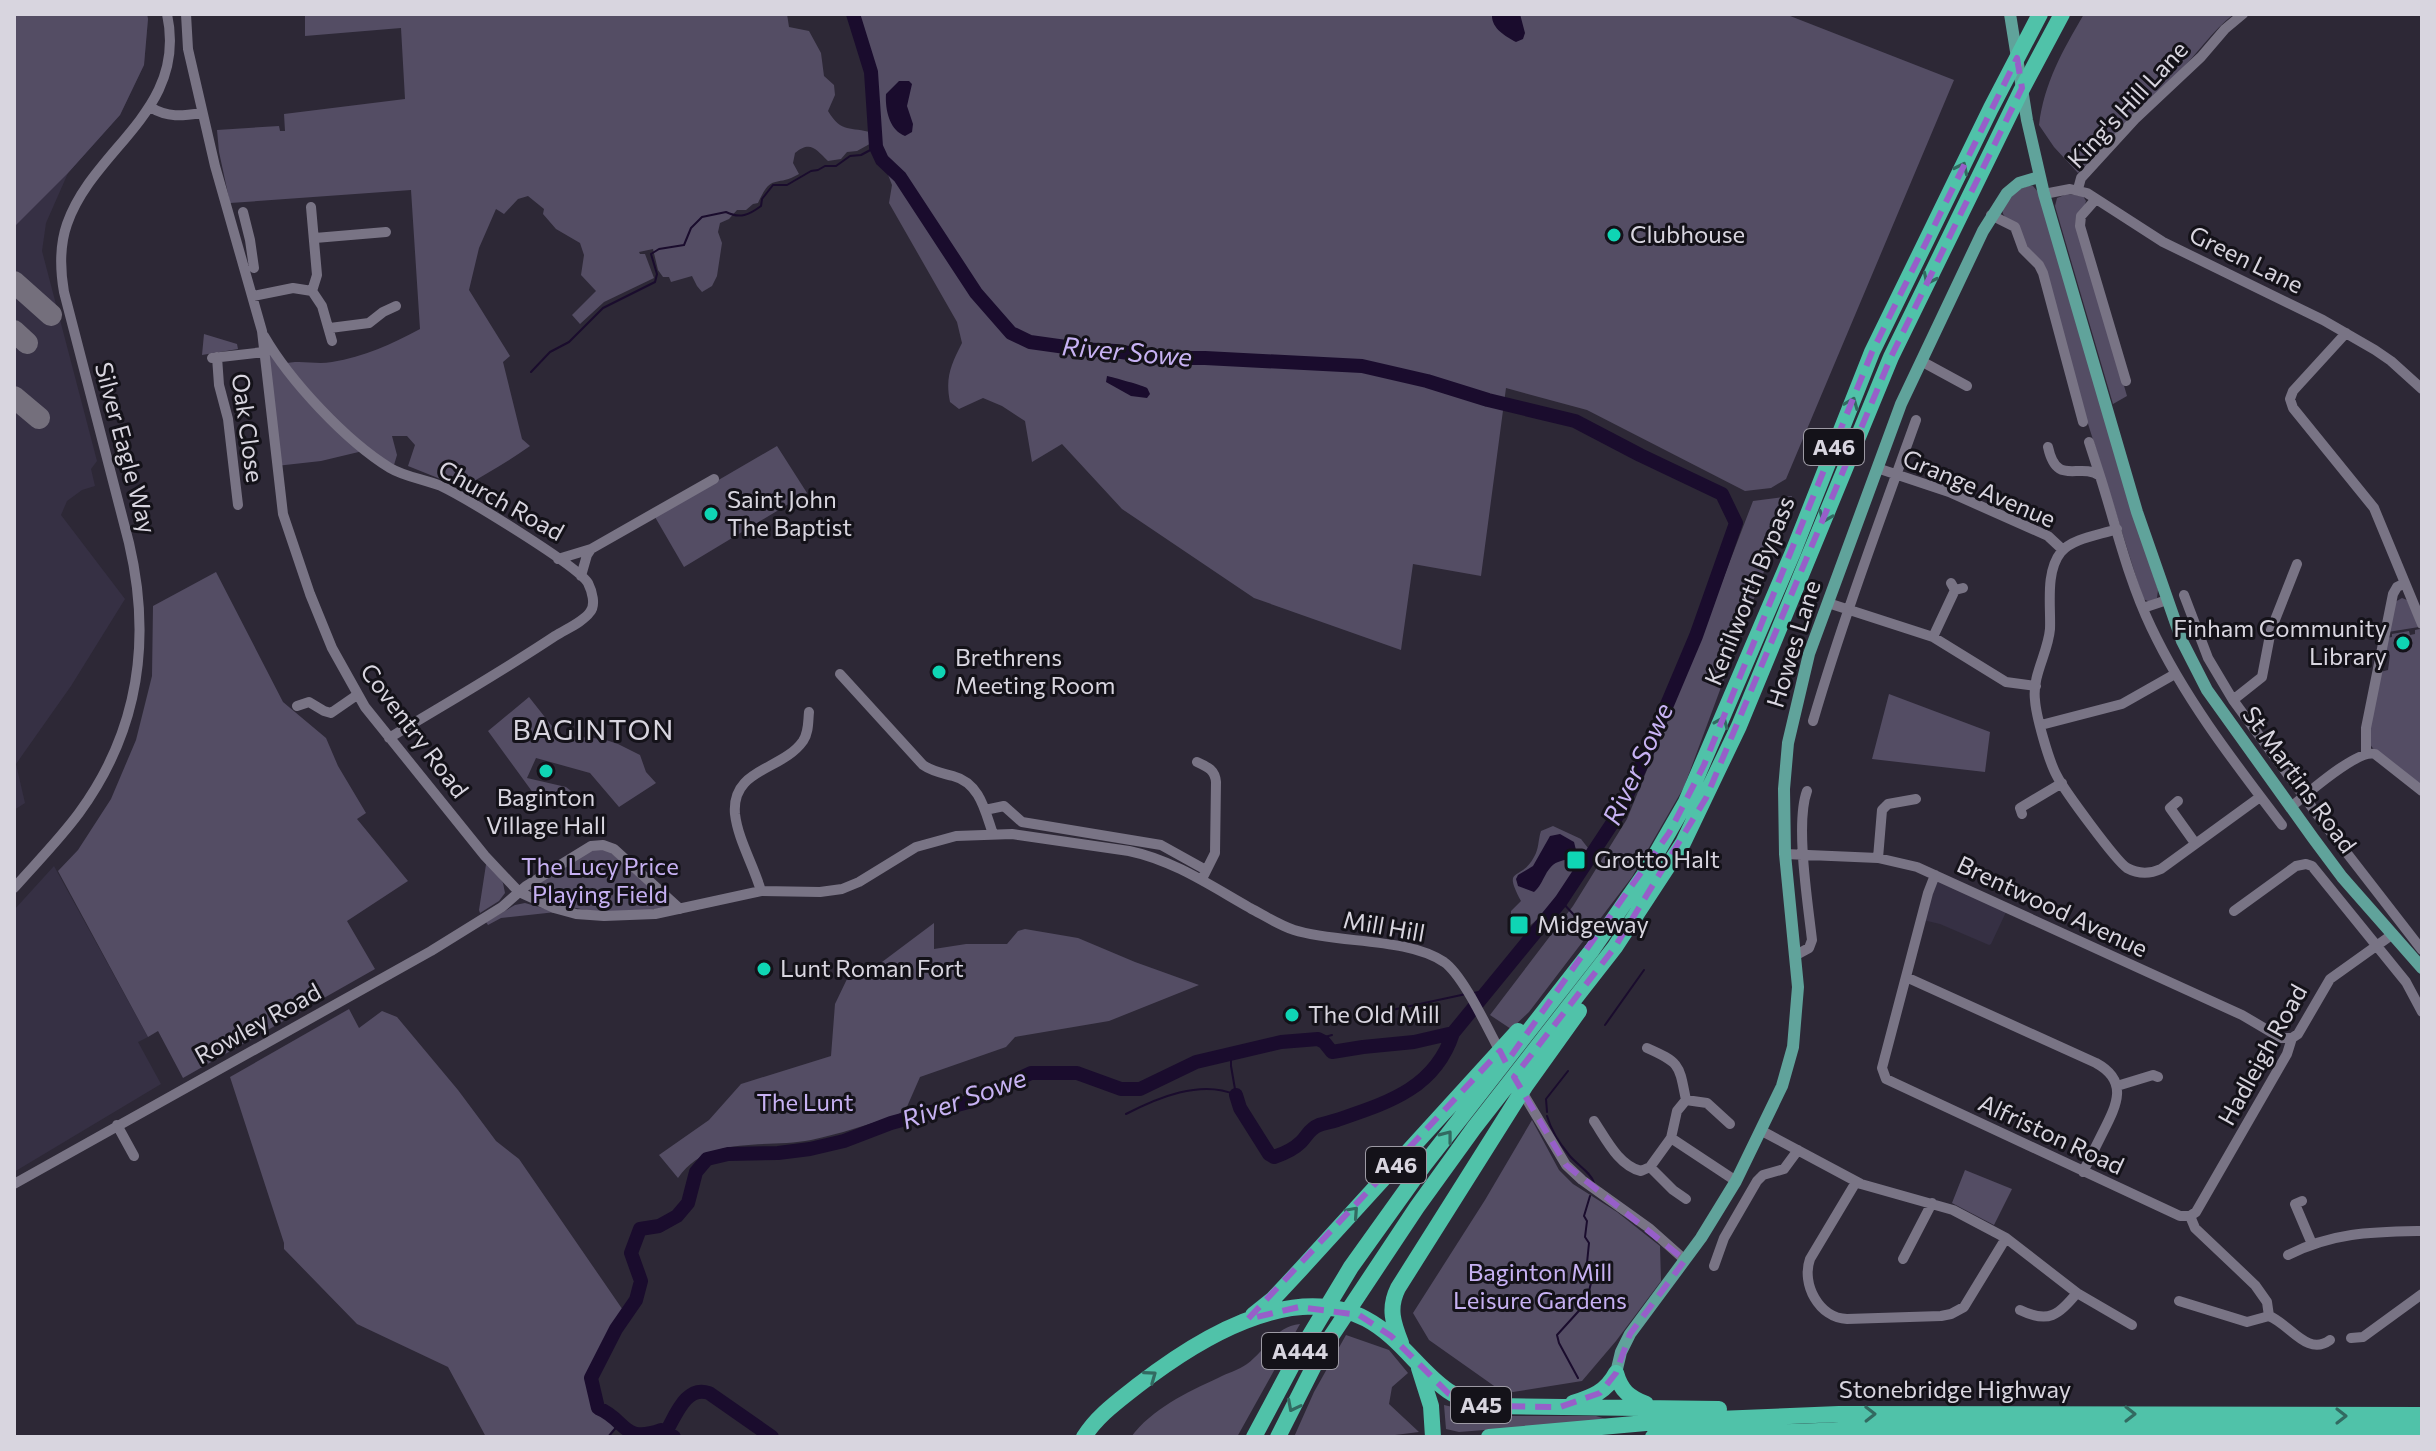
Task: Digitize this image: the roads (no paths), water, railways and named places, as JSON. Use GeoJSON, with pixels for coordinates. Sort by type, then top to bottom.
{"type":"FeatureCollection","features":[{"type":"Feature","properties":{"kind":"highway","name":"Kenilworth Bypass"},"geometry":{"type":"LineString","coordinates":[[1592,950],[1644,875],[1686,802],[1787,566],[1872,352],[2040,14]]}},
{"type":"Feature","properties":{"kind":"highway","name":"Kenilworth Bypass"},"geometry":{"type":"LineString","coordinates":[[1739,726],[1891,357],[2062,14]]}},
{"type":"Feature","properties":{"kind":"highway","name":"A46"},"geometry":{"type":"LineString","coordinates":[[1562,1015],[1615,947],[1683,843],[1739,726]]}},
{"type":"Feature","properties":{"kind":"highway","name":"A46"},"geometry":{"type":"LineString","coordinates":[[1248,1319],[1511,1076],[1627,945],[1713,801],[1733,753],[1739,726]]}},
{"type":"Feature","properties":{"kind":"highway","name":"A444"},"geometry":{"type":"LineString","coordinates":[[1278,1437],[1322,1350],[1437,1179],[1511,1076],[1592,950]]}},
{"type":"Feature","properties":{"kind":"highway","name":"A444"},"geometry":{"type":"LineString","coordinates":[[1254,1437],[1295,1360],[1351,1267],[1424,1165],[1511,1076],[1562,1015]]}},
{"type":"Feature","properties":{"kind":"highway","name":"A46"},"geometry":{"type":"LineString","coordinates":[[1404,1349],[1393,1322],[1391,1311],[1394,1298],[1470,1171],[1511,1076]]}},
{"type":"Feature","properties":{"kind":"highway"},"geometry":{"type":"LineString","coordinates":[[1078,1437],[1117,1402],[1170,1362],[1248,1319],[1299,1307],[1337,1308],[1359,1315],[1404,1349],[1417,1363],[1431,1406],[1433,1437]]}},
{"type":"Feature","properties":{"kind":"highway","name":"A45"},"geometry":{"type":"LineString","coordinates":[[1417,1363],[1449,1394],[1472,1404],[1654,1407],[1755,1411],[1792,1416]]}},
{"type":"Feature","properties":{"kind":"highway"},"geometry":{"type":"LineString","coordinates":[[1616,1373],[1627,1396],[1654,1407]]}},
{"type":"Feature","properties":{"kind":"highway"},"geometry":{"type":"LineString","coordinates":[[1560,1407],[1600,1393],[1616,1373]]}},
{"type":"Feature","properties":{"kind":"highway","name":"Stonebridge Highway"},"geometry":{"type":"LineString","coordinates":[[1489,1437],[1668,1421],[1792,1416],[1964,1413],[2422,1415]]}},
{"type":"Feature","properties":{"kind":"highway","name":"Stonebridge Highway"},"geometry":{"type":"LineString","coordinates":[[1653,1437],[1776,1432],[2422,1431]]}},
{"type":"Feature","properties":{"kind":"highway"},"geometry":{"type":"LineString","coordinates":[[1754,1437],[1776,1432]]}},
{"type":"Feature","properties":{"kind":"main road","name":"St Martins Road"},"geometry":{"type":"LineString","coordinates":[[2010,14],[2039,177],[2137,512],[2167,600],[2195,668],[2207,690],[2342,877],[2422,968]]}},
{"type":"Feature","properties":{"kind":"main road","name":"Howes Lane"},"geometry":{"type":"LineString","coordinates":[[1616,1373],[1630,1334],[1715,1218],[1762,1131],[1782,1086],[1793,1047],[1798,997],[1783,810],[1788,743],[1809,654],[1901,404],[1991,215],[2012,188],[2039,177]]}},
{"type":"Feature","properties":{"kind":"street","name":"Silver Eagle Way"},"geometry":{"type":"LineString","coordinates":[[14,888],[93,792],[124,730],[136,683],[141,633],[137,583],[64,292],[61,253],[67,224],[81,197],[150,107],[166,72],[170,35],[167,14]]}},
{"type":"Feature","properties":{"kind":"street","name":"Coventry Road"},"geometry":{"type":"LineString","coordinates":[[186,14],[188,49],[202,113],[233,235],[262,331],[279,488],[288,533],[332,648],[357,695],[485,856],[519,892],[576,914],[655,914],[761,891],[820,892],[842,889],[916,847],[956,836],[993,834]]}},
{"type":"Feature","properties":{"kind":"street","name":"King's Hill Lane"},"geometry":{"type":"LineString","coordinates":[[2078,189],[2081,178],[2135,119],[2243,14]]}},
{"type":"Feature","properties":{"kind":"street"},"geometry":{"type":"LineString","coordinates":[[150,107],[166,115],[202,113]]}},
{"type":"Feature","properties":{"kind":"street"},"geometry":{"type":"LineString","coordinates":[[2044,194],[2078,189]]}},
{"type":"Feature","properties":{"kind":"street","name":"Green Lane"},"geometry":{"type":"LineString","coordinates":[[2078,189],[2163,242],[2346,333],[2391,361],[2422,389]]}},
{"type":"Feature","properties":{"kind":"street"},"geometry":{"type":"LineString","coordinates":[[2096,199],[2086,208],[2080,222],[2126,381]]}},
{"type":"Feature","properties":{"kind":"street"},"geometry":{"type":"LineString","coordinates":[[311,207],[317,275],[312,291]]}},
{"type":"Feature","properties":{"kind":"street"},"geometry":{"type":"LineString","coordinates":[[243,212],[254,268]]}},
{"type":"Feature","properties":{"kind":"street"},"geometry":{"type":"LineString","coordinates":[[1991,215],[2015,227],[2023,249],[2043,273],[2083,422]]}},
{"type":"Feature","properties":{"kind":"street"},"geometry":{"type":"LineString","coordinates":[[233,235],[247,232]]}},
{"type":"Feature","properties":{"kind":"street"},"geometry":{"type":"LineString","coordinates":[[315,238],[386,232]]}},
{"type":"Feature","properties":{"kind":"street"},"geometry":{"type":"LineString","coordinates":[[253,296],[293,288],[312,291],[320,302],[332,341]]}},
{"type":"Feature","properties":{"kind":"street"},"geometry":{"type":"LineString","coordinates":[[330,328],[369,323],[396,306]]}},
{"type":"Feature","properties":{"kind":"street","name":"Church Road"},"geometry":{"type":"LineString","coordinates":[[262,331],[282,364],[304,391],[367,450],[391,468],[465,498],[558,559],[591,549],[714,479]]}},
{"type":"Feature","properties":{"kind":"street"},"geometry":{"type":"LineString","coordinates":[[2346,333],[2293,391],[2291,402],[2372,504],[2422,624]]}},
{"type":"Feature","properties":{"kind":"street","name":"Oak Close"},"geometry":{"type":"LineString","coordinates":[[238,505],[228,419],[213,358],[264,352]]}},
{"type":"Feature","properties":{"kind":"street"},"geometry":{"type":"LineString","coordinates":[[1921,361],[1967,386]]}},
{"type":"Feature","properties":{"kind":"street","name":"Howes Lane"},"geometry":{"type":"LineString","coordinates":[[1813,721],[1833,651],[1916,420]]}},
{"type":"Feature","properties":{"kind":"street","name":"St Martins Road"},"geometry":{"type":"LineString","coordinates":[[2089,442],[2143,608],[2175,674],[2204,721],[2282,825]]}},
{"type":"Feature","properties":{"kind":"street"},"geometry":{"type":"LineString","coordinates":[[2048,447],[2052,460],[2061,470],[2092,471],[2100,476]]}},
{"type":"Feature","properties":{"kind":"street","name":"Grange Avenue"},"geometry":{"type":"LineString","coordinates":[[1877,468],[1949,492],[2048,536],[2063,550]]}},
{"type":"Feature","properties":{"kind":"street"},"geometry":{"type":"LineString","coordinates":[[2117,529],[2063,550],[2054,567],[2049,632],[2034,699],[2053,768],[2120,862],[2135,871],[2148,873],[2155,872],[2260,797]]}},
{"type":"Feature","properties":{"kind":"street","name":"Church Road"},"geometry":{"type":"LineString","coordinates":[[581,576],[591,549]]}},
{"type":"Feature","properties":{"kind":"street"},"geometry":{"type":"LineString","coordinates":[[389,738],[589,614],[593,602],[591,593],[581,576],[558,559]]}},
{"type":"Feature","properties":{"kind":"street"},"geometry":{"type":"LineString","coordinates":[[2233,700],[2262,677],[2271,630],[2299,561]]}},
{"type":"Feature","properties":{"kind":"street"},"geometry":{"type":"LineString","coordinates":[[2366,753],[2366,728],[2393,594],[2397,587],[2405,583]]}},
{"type":"Feature","properties":{"kind":"street"},"geometry":{"type":"LineString","coordinates":[[1933,637],[1957,587]]}},
{"type":"Feature","properties":{"kind":"street","name":"St Martins Road"},"geometry":{"type":"LineString","coordinates":[[2184,595],[2208,658],[2233,700],[2422,950]]}},
{"type":"Feature","properties":{"kind":"street"},"geometry":{"type":"LineString","coordinates":[[2143,608],[2167,600]]}},
{"type":"Feature","properties":{"kind":"street"},"geometry":{"type":"LineString","coordinates":[[1828,603],[1933,637],[2006,682],[2036,686]]}},
{"type":"Feature","properties":{"kind":"street"},"geometry":{"type":"LineString","coordinates":[[840,674],[923,765],[934,772],[964,781],[976,792],[993,834]]}},
{"type":"Feature","properties":{"kind":"street"},"geometry":{"type":"LineString","coordinates":[[2041,725],[2122,704],[2175,674]]}},
{"type":"Feature","properties":{"kind":"street"},"geometry":{"type":"LineString","coordinates":[[297,706],[310,702],[331,713],[357,695]]}},
{"type":"Feature","properties":{"kind":"street"},"geometry":{"type":"LineString","coordinates":[[761,891],[736,819],[738,790],[744,782],[801,743],[807,732],[809,712]]}},
{"type":"Feature","properties":{"kind":"street"},"geometry":{"type":"LineString","coordinates":[[2291,807],[2366,753],[2375,754],[2422,791]]}},
{"type":"Feature","properties":{"kind":"street"},"geometry":{"type":"LineString","coordinates":[[1197,762],[1215,774],[1216,782],[1215,853],[1204,876]]}},
{"type":"Feature","properties":{"kind":"street"},"geometry":{"type":"LineString","coordinates":[[2022,814],[2020,808],[2062,783]]}},
{"type":"Feature","properties":{"kind":"street"},"geometry":{"type":"LineString","coordinates":[[1804,854],[1803,808],[1807,791]]}},
{"type":"Feature","properties":{"kind":"street"},"geometry":{"type":"LineString","coordinates":[[1878,858],[1882,810],[1888,804],[1916,799]]}},
{"type":"Feature","properties":{"kind":"street"},"geometry":{"type":"LineString","coordinates":[[2178,801],[2170,808],[2195,843]]}},
{"type":"Feature","properties":{"kind":"street","name":"Mill Hill"},"geometry":{"type":"LineString","coordinates":[[985,810],[1000,805],[1022,822],[1161,845],[1204,876],[1291,929],[1407,948],[1435,957],[1454,971],[1566,1165],[1685,1260]]}},
{"type":"Feature","properties":{"kind":"street","name":"Mill Hill"},"geometry":{"type":"LineString","coordinates":[[993,834],[1012,834],[1145,854],[1204,876]]}},
{"type":"Feature","properties":{"kind":"street","name":"Rowley Road"},"geometry":{"type":"LineString","coordinates":[[14,1184],[431,951],[591,846],[603,845],[614,849],[680,909]]}},
{"type":"Feature","properties":{"kind":"street","name":"Brentwood Avenue"},"geometry":{"type":"LineString","coordinates":[[1785,854],[1899,861],[2242,1015],[2281,1038],[2292,1038]]}},
{"type":"Feature","properties":{"kind":"street","name":"Howes Lane"},"geometry":{"type":"LineString","coordinates":[[1796,955],[1809,948],[1812,940],[1804,854]]}},
{"type":"Feature","properties":{"kind":"street","name":"St Martins Road"},"geometry":{"type":"LineString","coordinates":[[2250,917],[2238,908],[2296,866],[2303,864],[2315,868],[2406,982],[2422,1012]]}},
{"type":"Feature","properties":{"kind":"street","name":"Alfriston Road"},"geometry":{"type":"LineString","coordinates":[[1935,875],[1882,1068],[1886,1079],[2180,1216],[2190,1216]]}},
{"type":"Feature","properties":{"kind":"street","name":"Hadleigh Road"},"geometry":{"type":"LineString","coordinates":[[2190,1216],[2196,1212],[2228,1159],[2287,1054],[2292,1038],[2298,1034],[2330,979],[2393,934]]}},
{"type":"Feature","properties":{"kind":"street"},"geometry":{"type":"LineString","coordinates":[[1906,977],[2096,1063],[2111,1075],[2117,1086],[2114,1111],[2083,1172]]}},
{"type":"Feature","properties":{"kind":"street"},"geometry":{"type":"LineString","coordinates":[[1647,1048],[1669,1057],[1679,1066],[1686,1100]]}},
{"type":"Feature","properties":{"kind":"street"},"geometry":{"type":"LineString","coordinates":[[2117,1086],[2153,1075],[2158,1077]]}},
{"type":"Feature","properties":{"kind":"street"},"geometry":{"type":"LineString","coordinates":[[1686,1100],[1707,1103],[1730,1124]]}},
{"type":"Feature","properties":{"kind":"street"},"geometry":{"type":"LineString","coordinates":[[1594,1121],[1612,1148],[1630,1167],[1641,1171],[1650,1167],[1671,1138],[1677,1111],[1686,1100]]}},
{"type":"Feature","properties":{"kind":"street"},"geometry":{"type":"LineString","coordinates":[[117,1125],[134,1156]]}},
{"type":"Feature","properties":{"kind":"street"},"geometry":{"type":"LineString","coordinates":[[1762,1131],[1856,1182],[1953,1210],[2006,1238],[2077,1293],[2132,1325]]}},
{"type":"Feature","properties":{"kind":"street"},"geometry":{"type":"LineString","coordinates":[[1671,1138],[1736,1181]]}},
{"type":"Feature","properties":{"kind":"street"},"geometry":{"type":"LineString","coordinates":[[1714,1266],[1724,1238],[1757,1181],[1763,1175],[1784,1169],[1798,1150]]}},
{"type":"Feature","properties":{"kind":"street"},"geometry":{"type":"LineString","coordinates":[[1650,1167],[1663,1182],[1686,1199]]}},
{"type":"Feature","properties":{"kind":"street"},"geometry":{"type":"LineString","coordinates":[[1856,1182],[1807,1267],[1808,1281],[1820,1306],[1834,1317],[1941,1316],[1956,1312],[1967,1303],[2006,1238]]}},
{"type":"Feature","properties":{"kind":"street"},"geometry":{"type":"LineString","coordinates":[[2302,1201],[2295,1204],[2312,1244]]}},
{"type":"Feature","properties":{"kind":"street"},"geometry":{"type":"LineString","coordinates":[[1903,1259],[1932,1203]]}},
{"type":"Feature","properties":{"kind":"street"},"geometry":{"type":"LineString","coordinates":[[2190,1216],[2195,1228],[2255,1285],[2267,1302],[2269,1316]]}},
{"type":"Feature","properties":{"kind":"street"},"geometry":{"type":"LineString","coordinates":[[2288,1255],[2312,1244],[2355,1233],[2422,1231]]}},
{"type":"Feature","properties":{"kind":"street"},"geometry":{"type":"LineString","coordinates":[[2020,1310],[2038,1317],[2051,1316],[2063,1309],[2077,1293]]}},
{"type":"Feature","properties":{"kind":"street"},"geometry":{"type":"LineString","coordinates":[[2351,1338],[2363,1337],[2422,1294]]}},
{"type":"Feature","properties":{"kind":"street"},"geometry":{"type":"LineString","coordinates":[[2179,1301],[2247,1322],[2269,1316],[2308,1343],[2320,1345],[2330,1340]]}},
{"type":"Feature","properties":{"kind":"waterway","name":"River Sowe"},"geometry":{"type":"LineString","coordinates":[[674,1437],[661,1430],[639,1434],[626,1429],[598,1408],[591,1378],[616,1329],[636,1300],[641,1281],[631,1253],[640,1229],[659,1226],[677,1216],[688,1203],[696,1172],[707,1159],[728,1154],[810,1149],[844,1141],[891,1123],[972,1101],[1031,1073],[1077,1073],[1121,1089],[1140,1089],[1196,1062],[1281,1042],[1318,1039],[1332,1052],[1414,1042],[1453,1033],[1561,901],[1617,816],[1696,636],[1736,523],[1722,494],[1575,421],[1488,400],[1427,381],[1362,366],[1162,358],[1080,349],[1030,342],[1011,333],[976,293],[900,177],[882,160],[876,147],[871,72],[853,14]]}},
{"type":"Feature","properties":{"kind":"waterway"},"geometry":{"type":"LineString","coordinates":[[531,372],[550,352],[569,342],[603,308],[655,282],[657,274],[651,254],[659,249],[684,245],[691,228],[702,217],[726,212],[740,216],[748,214],[761,206],[762,199],[773,185],[787,185],[811,171],[836,166],[850,156],[861,155],[876,147]]}},
{"type":"Feature","properties":{"kind":"waterway"},"geometry":{"type":"LineString","coordinates":[[1561,901],[1575,916]]}},
{"type":"Feature","properties":{"kind":"waterway"},"geometry":{"type":"LineString","coordinates":[[1605,1025],[1644,970]]}},
{"type":"Feature","properties":{"kind":"waterway"},"geometry":{"type":"LineString","coordinates":[[1473,993],[1485,991]]}},
{"type":"Feature","properties":{"kind":"waterway"},"geometry":{"type":"LineString","coordinates":[[1367,1019],[1378,1013],[1466,994]]}},
{"type":"Feature","properties":{"kind":"waterway"},"geometry":{"type":"LineString","coordinates":[[1236,1095],[1240,1108],[1274,1157],[1295,1147],[1316,1127],[1391,1100],[1422,1081],[1445,1052],[1453,1033]]}},
{"type":"Feature","properties":{"kind":"waterway"},"geometry":{"type":"LineString","coordinates":[[1318,1039],[1332,1035]]}},
{"type":"Feature","properties":{"kind":"waterway"},"geometry":{"type":"LineString","coordinates":[[1126,1114],[1180,1092],[1208,1089],[1236,1095],[1231,1052]]}},
{"type":"Feature","properties":{"kind":"waterway"},"geometry":{"type":"LineString","coordinates":[[1547,1112],[1546,1099],[1568,1071]]}},
{"type":"Feature","properties":{"kind":"waterway"},"geometry":{"type":"LineString","coordinates":[[1547,1116],[1562,1146],[1594,1183]]}},
{"type":"Feature","properties":{"kind":"waterway"},"geometry":{"type":"LineString","coordinates":[[1578,1378],[1557,1335],[1586,1303],[1592,1279],[1593,1273],[1587,1263],[1589,1243],[1585,1237],[1587,1221],[1584,1216],[1590,1196]]}},
{"type":"Feature","properties":{"kind":"waterway"},"geometry":{"type":"LineString","coordinates":[[666,1432],[688,1397],[701,1392],[709,1393],[772,1437]]}},
{"type":"Feature","properties":{"kind":"waterway"},"geometry":{"type":"LineString","coordinates":[[608,1437],[619,1424]]}},
{"type":"Feature","properties":{"kind":"place","name":"Clubhouse"},"geometry":{"type":"Point","coordinates":[1614,235]}},
{"type":"Feature","properties":{"kind":"place","name":"Saint John The Baptist"},"geometry":{"type":"Point","coordinates":[711,514]}},
{"type":"Feature","properties":{"kind":"place","name":"Finham Community Library"},"geometry":{"type":"Point","coordinates":[2403,643]}},
{"type":"Feature","properties":{"kind":"place","name":"Brethrens Meeting Room"},"geometry":{"type":"Point","coordinates":[939,672]}},
{"type":"Feature","properties":{"kind":"place","name":"Baginton Village Hall"},"geometry":{"type":"Point","coordinates":[546,771]}},
{"type":"Feature","properties":{"kind":"place","name":"Grotto Halt"},"geometry":{"type":"Point","coordinates":[1576,860]}},
{"type":"Feature","properties":{"kind":"place","name":"Midgeway"},"geometry":{"type":"Point","coordinates":[1519,925]}},
{"type":"Feature","properties":{"kind":"place","name":"Lunt Roman Fort"},"geometry":{"type":"Point","coordinates":[764,969]}},
{"type":"Feature","properties":{"kind":"place","name":"The Old Mill"},"geometry":{"type":"Point","coordinates":[1292,1015]}},
{"type":"Feature","properties":{"kind":"district","name":"BAGINTON"},"geometry":{"type":"Point","coordinates":[594,730]}},
{"type":"Feature","properties":{"kind":"park label","name":"The Lucy Price Playing Field"},"geometry":{"type":"Point","coordinates":[600,881]}},
{"type":"Feature","properties":{"kind":"park label","name":"The Lunt"},"geometry":{"type":"Point","coordinates":[805,1103]}},
{"type":"Feature","properties":{"kind":"park label","name":"Baginton Mill Leisure Gardens"},"geometry":{"type":"Point","coordinates":[1540,1287]}}]}
